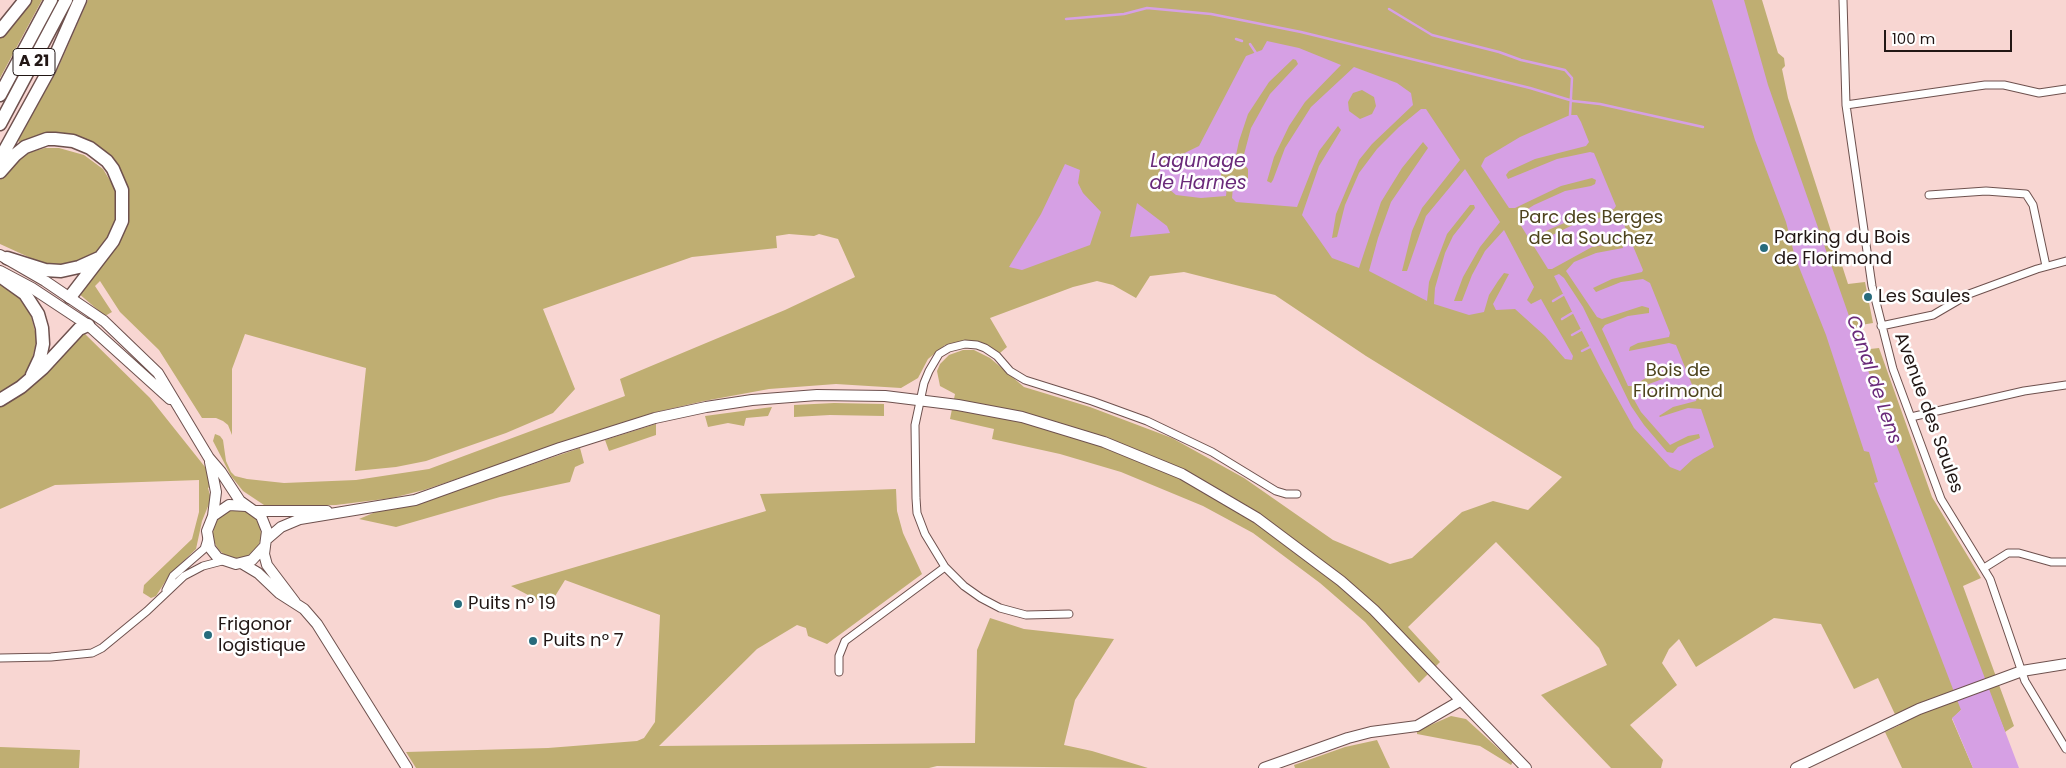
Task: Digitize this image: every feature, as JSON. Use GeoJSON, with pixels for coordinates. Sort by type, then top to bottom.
{"type":"FeatureCollection","features":[{"type":"Feature","properties":{"kind":"highway"},"geometry":{"type":"LineString","coordinates":[[0,30],[25,0]]}},
{"type":"Feature","properties":{"kind":"highway","name":"A 21"},"geometry":{"type":"LineString","coordinates":[[0,95],[51,0]]}},
{"type":"Feature","properties":{"kind":"highway","name":"A 21"},"geometry":{"type":"LineString","coordinates":[[0,124],[66,0]]}},
{"type":"Feature","properties":{"kind":"highway"},"geometry":{"type":"LineString","coordinates":[[0,159],[49,70],[80,0]]}},
{"type":"Feature","properties":{"kind":"highway"},"geometry":{"type":"LineString","coordinates":[[0,172],[14,155],[25,147],[47,139],[73,141],[100,155],[113,169],[122,190],[123,212],[118,232],[70,297]]}},
{"type":"Feature","properties":{"kind":"highway"},"geometry":{"type":"LineString","coordinates":[[4,256],[45,270],[61,271],[79,267],[101,257]]}},
{"type":"Feature","properties":{"kind":"highway"},"geometry":{"type":"LineString","coordinates":[[0,276],[25,294],[38,314],[42,328],[43,344],[40,358],[32,375]]}},
{"type":"Feature","properties":{"kind":"highway"},"geometry":{"type":"LineString","coordinates":[[0,400],[21,387],[32,375],[43,368],[78,329],[88,325]]}},
{"type":"Feature","properties":{"kind":"main road"},"geometry":{"type":"LineString","coordinates":[[4,256],[70,297],[115,332],[158,373],[209,458],[221,472],[240,501],[251,508],[265,523],[267,565],[295,602],[317,624],[407,768]]}},
{"type":"Feature","properties":{"kind":"main road"},"geometry":{"type":"LineString","coordinates":[[0,271],[32,288],[88,325],[176,404]]}},
{"type":"Feature","properties":{"kind":"main road"},"geometry":{"type":"LineString","coordinates":[[70,297],[75,316]]}},
{"type":"Feature","properties":{"kind":"main road"},"geometry":{"type":"LineString","coordinates":[[88,325],[99,324],[115,332]]}},
{"type":"Feature","properties":{"kind":"main road"},"geometry":{"type":"LineString","coordinates":[[243,564],[252,560],[281,527],[300,519],[333,512],[373,508],[415,500],[645,421],[706,407],[752,400],[817,395],[885,396],[921,400],[1022,417],[1066,429],[1144,457],[1220,495],[1258,518],[1341,581],[1374,610],[1526,768]]}},
{"type":"Feature","properties":{"kind":"main road"},"geometry":{"type":"LineString","coordinates":[[209,458],[216,492],[213,516],[209,523],[207,539],[215,555],[222,561],[243,564],[258,573],[279,593],[295,602]]}},
{"type":"Feature","properties":{"kind":"main road"},"geometry":{"type":"LineString","coordinates":[[213,516],[229,505],[276,512],[315,510],[333,512]]}},
{"type":"Feature","properties":{"kind":"main road"},"geometry":{"type":"LineString","coordinates":[[1796,768],[1897,719],[1948,698],[2022,671],[2066,664]]}},
{"type":"Feature","properties":{"kind":"main road"},"geometry":{"type":"LineString","coordinates":[[1264,768],[1348,738],[1371,732],[1417,726],[1460,701]]}},
{"type":"Feature","properties":{"kind":"street","name":"Avenue des Saules"},"geometry":{"type":"LineString","coordinates":[[1843,0],[1846,105],[1869,266],[1881,326],[1893,369],[1941,499],[1984,568],[1998,601],[2026,683],[2066,749]]}},
{"type":"Feature","properties":{"kind":"street"},"geometry":{"type":"LineString","coordinates":[[1846,105],[1985,85],[2004,86],[2039,93],[2066,90]]}},
{"type":"Feature","properties":{"kind":"street"},"geometry":{"type":"LineString","coordinates":[[1929,195],[1992,191],[2026,194],[2033,205],[2046,266]]}},
{"type":"Feature","properties":{"kind":"street"},"geometry":{"type":"LineString","coordinates":[[1881,326],[1933,315],[1970,294],[2046,266],[2066,261]]}},
{"type":"Feature","properties":{"kind":"street"},"geometry":{"type":"LineString","coordinates":[[1069,614],[1026,615],[1000,608],[964,586],[934,552],[917,512],[915,440],[924,383],[938,354],[949,348],[977,345],[997,356],[1010,371],[1025,380],[1147,421],[1212,452],[1276,491],[1286,494],[1297,494]]}},
{"type":"Feature","properties":{"kind":"street"},"geometry":{"type":"LineString","coordinates":[[1911,417],[2024,391],[2066,385]]}},
{"type":"Feature","properties":{"kind":"street"},"geometry":{"type":"LineString","coordinates":[[164,593],[172,576],[204,549],[207,539]]}},
{"type":"Feature","properties":{"kind":"street"},"geometry":{"type":"LineString","coordinates":[[1984,568],[2008,553],[2019,553],[2051,562],[2066,562]]}},
{"type":"Feature","properties":{"kind":"street"},"geometry":{"type":"LineString","coordinates":[[0,658],[51,657],[92,653],[148,611],[164,593],[184,576],[196,569],[222,561]]}},
{"type":"Feature","properties":{"kind":"street"},"geometry":{"type":"LineString","coordinates":[[839,672],[838,656],[845,641],[945,566]]}},
{"type":"Feature","properties":{"kind":"green space"},"geometry":{"type":"Polygon","coordinates":[[[32,0],[42,0],[0,78],[0,38],[32,0]]]}},
{"type":"Feature","properties":{"kind":"green space","name":"Parc des Berges de la Souchez"},"geometry":{"type":"Polygon","coordinates":[[[88,0],[1762,0],[1778,53],[1784,58],[1785,66],[1782,69],[1788,98],[1848,284],[1865,282],[1873,323],[1861,325],[1866,340],[1870,349],[1879,348],[1932,497],[1981,578],[1963,586],[2014,726],[2005,732],[1984,679],[1952,719],[1973,768],[1902,768],[1885,732],[1900,725],[1878,678],[1854,689],[1821,624],[1774,618],[1696,667],[1679,639],[1669,649],[1662,663],[1677,685],[1630,725],[1663,760],[1661,768],[1611,768],[1541,695],[1607,665],[1599,648],[1496,542],[1408,627],[1440,662],[1419,683],[1365,622],[1320,583],[1253,533],[1203,506],[1121,472],[1060,454],[992,439],[994,429],[950,419],[955,394],[940,386],[937,371],[940,364],[949,355],[963,350],[974,350],[990,358],[1024,387],[1090,407],[1172,438],[1244,478],[1333,540],[1390,564],[1412,558],[1462,512],[1493,501],[1528,510],[1562,477],[1366,356],[1275,295],[1184,272],[1150,276],[1136,298],[1113,285],[1097,281],[1073,287],[990,318],[1007,347],[1000,353],[979,341],[945,345],[928,359],[918,378],[901,388],[836,384],[769,389],[704,401],[652,413],[424,490],[392,498],[336,505],[267,507],[243,491],[231,476],[213,441],[215,434],[223,440],[226,461],[231,472],[235,476],[247,479],[284,483],[356,480],[429,469],[625,396],[620,379],[785,310],[855,277],[838,239],[819,234],[814,236],[789,234],[776,236],[777,248],[692,257],[543,309],[575,389],[553,413],[506,433],[426,461],[396,467],[355,471],[366,368],[245,334],[232,369],[232,435],[228,425],[223,421],[216,418],[202,418],[159,350],[120,312],[100,281],[95,286],[112,312],[105,316],[78,293],[114,248],[124,183],[91,144],[23,144],[18,141],[58,68],[88,0]]]}},
{"type":"Feature","properties":{"kind":"green space"},"geometry":{"type":"Polygon","coordinates":[[[45,148],[59,148],[84,155],[103,169],[117,192],[117,221],[112,233],[97,253],[73,265],[46,265],[0,244],[0,180],[15,163],[28,153],[45,148]]]}},
{"type":"Feature","properties":{"kind":"green space"},"geometry":{"type":"Polygon","coordinates":[[[0,283],[21,298],[29,308],[37,339],[30,367],[21,379],[0,394],[0,283]]]}},
{"type":"Feature","properties":{"kind":"green space"},"geometry":{"type":"Polygon","coordinates":[[[82,331],[150,398],[209,472],[211,486],[208,488],[211,499],[202,521],[196,549],[170,574],[156,596],[151,598],[143,593],[144,585],[192,539],[199,512],[199,480],[55,485],[0,509],[0,403],[82,331]]]}},
{"type":"Feature","properties":{"kind":"green space"},"geometry":{"type":"Polygon","coordinates":[[[834,403],[884,404],[884,416],[830,415],[794,417],[794,405],[834,403]]]}},
{"type":"Feature","properties":{"kind":"green space"},"geometry":{"type":"Polygon","coordinates":[[[772,407],[768,416],[746,418],[744,426],[728,423],[708,427],[705,416],[772,407]]]}},
{"type":"Feature","properties":{"kind":"green space"},"geometry":{"type":"Polygon","coordinates":[[[656,424],[656,435],[609,451],[605,440],[656,424]]]}},
{"type":"Feature","properties":{"kind":"green space"},"geometry":{"type":"Polygon","coordinates":[[[580,448],[584,463],[575,467],[570,482],[500,497],[396,527],[359,519],[378,511],[416,504],[580,448]]]}},
{"type":"Feature","properties":{"kind":"green space"},"geometry":{"type":"Polygon","coordinates":[[[896,489],[897,511],[903,533],[922,574],[827,644],[808,636],[806,628],[797,625],[757,649],[659,746],[975,743],[977,650],[990,618],[1024,629],[1114,639],[1075,700],[1064,745],[1092,751],[1148,768],[937,766],[929,768],[416,768],[406,752],[548,748],[637,741],[644,738],[655,722],[660,615],[565,580],[549,606],[511,586],[766,511],[760,494],[896,489]]]}},
{"type":"Feature","properties":{"kind":"green space"},"geometry":{"type":"Polygon","coordinates":[[[232,510],[242,510],[254,517],[261,529],[261,539],[254,551],[242,558],[232,558],[224,554],[217,547],[213,539],[213,529],[217,521],[224,514],[232,510]]]}},
{"type":"Feature","properties":{"kind":"green space"},"geometry":{"type":"Polygon","coordinates":[[[1451,716],[1466,719],[1513,762],[1511,765],[1480,746],[1417,734],[1417,731],[1451,716]]]}},
{"type":"Feature","properties":{"kind":"green space"},"geometry":{"type":"Polygon","coordinates":[[[1377,740],[1390,768],[1295,768],[1294,765],[1345,747],[1377,740]]]}},
{"type":"Feature","properties":{"kind":"green space"},"geometry":{"type":"Polygon","coordinates":[[[0,747],[80,750],[79,768],[0,768],[0,747]]]}},
{"type":"Feature","properties":{"kind":"water"},"geometry":{"type":"Polygon","coordinates":[[[1712,0],[1744,0],[1768,85],[1869,373],[2019,768],[1973,768],[1952,718],[1961,710],[1874,483],[1878,482],[1869,452],[1864,451],[1826,335],[1795,257],[1786,222],[1755,140],[1712,0]]]}},
{"type":"Feature","properties":{"kind":"water","name":"Lagunage de Harnes"},"geometry":{"type":"Polygon","coordinates":[[[1267,41],[1299,48],[1341,65],[1305,102],[1289,126],[1274,157],[1267,181],[1271,183],[1273,180],[1285,148],[1311,107],[1354,67],[1397,83],[1411,93],[1413,105],[1372,144],[1359,160],[1336,214],[1332,238],[1337,237],[1345,205],[1359,173],[1377,149],[1399,127],[1421,109],[1426,109],[1460,160],[1422,208],[1412,231],[1402,271],[1407,271],[1426,216],[1465,169],[1500,222],[1480,247],[1463,277],[1454,301],[1462,301],[1472,275],[1485,251],[1504,230],[1534,287],[1527,300],[1531,304],[1541,299],[1573,356],[1572,360],[1565,359],[1545,336],[1515,309],[1496,310],[1493,304],[1509,274],[1504,273],[1498,281],[1489,295],[1484,312],[1469,315],[1434,304],[1435,288],[1445,253],[1453,236],[1475,208],[1474,205],[1470,205],[1447,234],[1429,282],[1427,301],[1369,271],[1391,202],[1428,148],[1423,142],[1402,168],[1381,202],[1359,268],[1332,258],[1302,215],[1319,166],[1341,130],[1338,126],[1319,151],[1297,207],[1236,202],[1232,198],[1233,187],[1242,186],[1248,178],[1248,169],[1242,162],[1251,128],[1270,94],[1298,64],[1296,60],[1293,59],[1269,82],[1248,114],[1235,160],[1225,165],[1221,173],[1221,178],[1227,186],[1226,196],[1201,198],[1176,195],[1157,179],[1162,164],[1199,146],[1246,56],[1262,50],[1267,41]],[[1362,90],[1353,93],[1348,102],[1349,111],[1360,119],[1372,114],[1376,106],[1374,97],[1362,90]]]}},
{"type":"Feature","properties":{"kind":"water"},"geometry":{"type":"Polygon","coordinates":[[[1570,115],[1577,115],[1581,122],[1589,142],[1586,146],[1535,159],[1509,171],[1506,175],[1508,179],[1557,159],[1590,152],[1594,153],[1616,206],[1614,209],[1578,217],[1546,231],[1539,238],[1540,241],[1581,221],[1620,215],[1643,270],[1642,272],[1612,279],[1593,288],[1596,292],[1621,282],[1643,279],[1650,283],[1670,333],[1669,337],[1638,343],[1630,347],[1629,351],[1669,343],[1676,345],[1697,397],[1696,401],[1673,407],[1659,416],[1688,408],[1701,409],[1714,447],[1693,459],[1680,471],[1670,467],[1634,428],[1601,369],[1554,276],[1559,274],[1564,278],[1583,307],[1631,406],[1667,452],[1673,453],[1678,447],[1700,438],[1699,434],[1688,436],[1670,445],[1641,412],[1632,396],[1633,392],[1641,387],[1674,373],[1672,371],[1663,372],[1644,379],[1634,386],[1628,386],[1602,329],[1605,325],[1628,316],[1649,313],[1649,308],[1642,306],[1602,319],[1597,317],[1566,271],[1574,262],[1596,253],[1623,248],[1622,242],[1592,247],[1552,269],[1548,269],[1518,221],[1520,214],[1534,205],[1565,191],[1591,186],[1595,184],[1596,180],[1592,178],[1561,186],[1515,208],[1509,208],[1481,166],[1485,158],[1520,137],[1570,115]]]}},
{"type":"Feature","properties":{"kind":"water"},"geometry":{"type":"Polygon","coordinates":[[[1065,164],[1080,170],[1078,183],[1083,193],[1101,212],[1090,245],[1022,270],[1009,267],[1041,214],[1065,164]]]}},
{"type":"Feature","properties":{"kind":"water"},"geometry":{"type":"Polygon","coordinates":[[[1137,203],[1167,226],[1170,233],[1130,237],[1137,203]]]}},
{"type":"Feature","properties":{"kind":"waterway"},"geometry":{"type":"LineString","coordinates":[[1066,19],[1124,14],[1147,8],[1211,14],[1301,32],[1530,88],[1573,101],[1600,104],[1703,127]]}},
{"type":"Feature","properties":{"kind":"waterway"},"geometry":{"type":"LineString","coordinates":[[1389,9],[1432,35],[1499,52],[1521,60],[1565,70],[1572,78],[1570,115]]}},
{"type":"Feature","properties":{"kind":"waterway"},"geometry":{"type":"LineString","coordinates":[[1236,39],[1242,41]]}},
{"type":"Feature","properties":{"kind":"waterway"},"geometry":{"type":"LineString","coordinates":[[1250,44],[1256,53]]}},
{"type":"Feature","properties":{"kind":"waterway"},"geometry":{"type":"LineString","coordinates":[[1553,301],[1563,295]]}},
{"type":"Feature","properties":{"kind":"waterway"},"geometry":{"type":"LineString","coordinates":[[1562,319],[1572,313]]}},
{"type":"Feature","properties":{"kind":"waterway"},"geometry":{"type":"LineString","coordinates":[[1572,335],[1581,330]]}},
{"type":"Feature","properties":{"kind":"waterway"},"geometry":{"type":"LineString","coordinates":[[1582,351],[1590,347]]}},
{"type":"Feature","properties":{"kind":"place","name":"Parking du Bois de Florimond"},"geometry":{"type":"Point","coordinates":[1764,248]}},
{"type":"Feature","properties":{"kind":"place","name":"Les Saules"},"geometry":{"type":"Point","coordinates":[1868,297]}},
{"type":"Feature","properties":{"kind":"place","name":"Puits n° 19"},"geometry":{"type":"Point","coordinates":[458,604]}},
{"type":"Feature","properties":{"kind":"place","name":"Frigonor logistique"},"geometry":{"type":"Point","coordinates":[208,635]}},
{"type":"Feature","properties":{"kind":"place","name":"Puits n° 7"},"geometry":{"type":"Point","coordinates":[533,641]}},
{"type":"Feature","properties":{"kind":"park label","name":"Bois de Florimond"},"geometry":{"type":"Point","coordinates":[1678,381]}},
{"type":"Feature","properties":{"kind":"water label","name":"Canal de Lens"},"geometry":{"type":"Point","coordinates":[1873,380]}}]}
